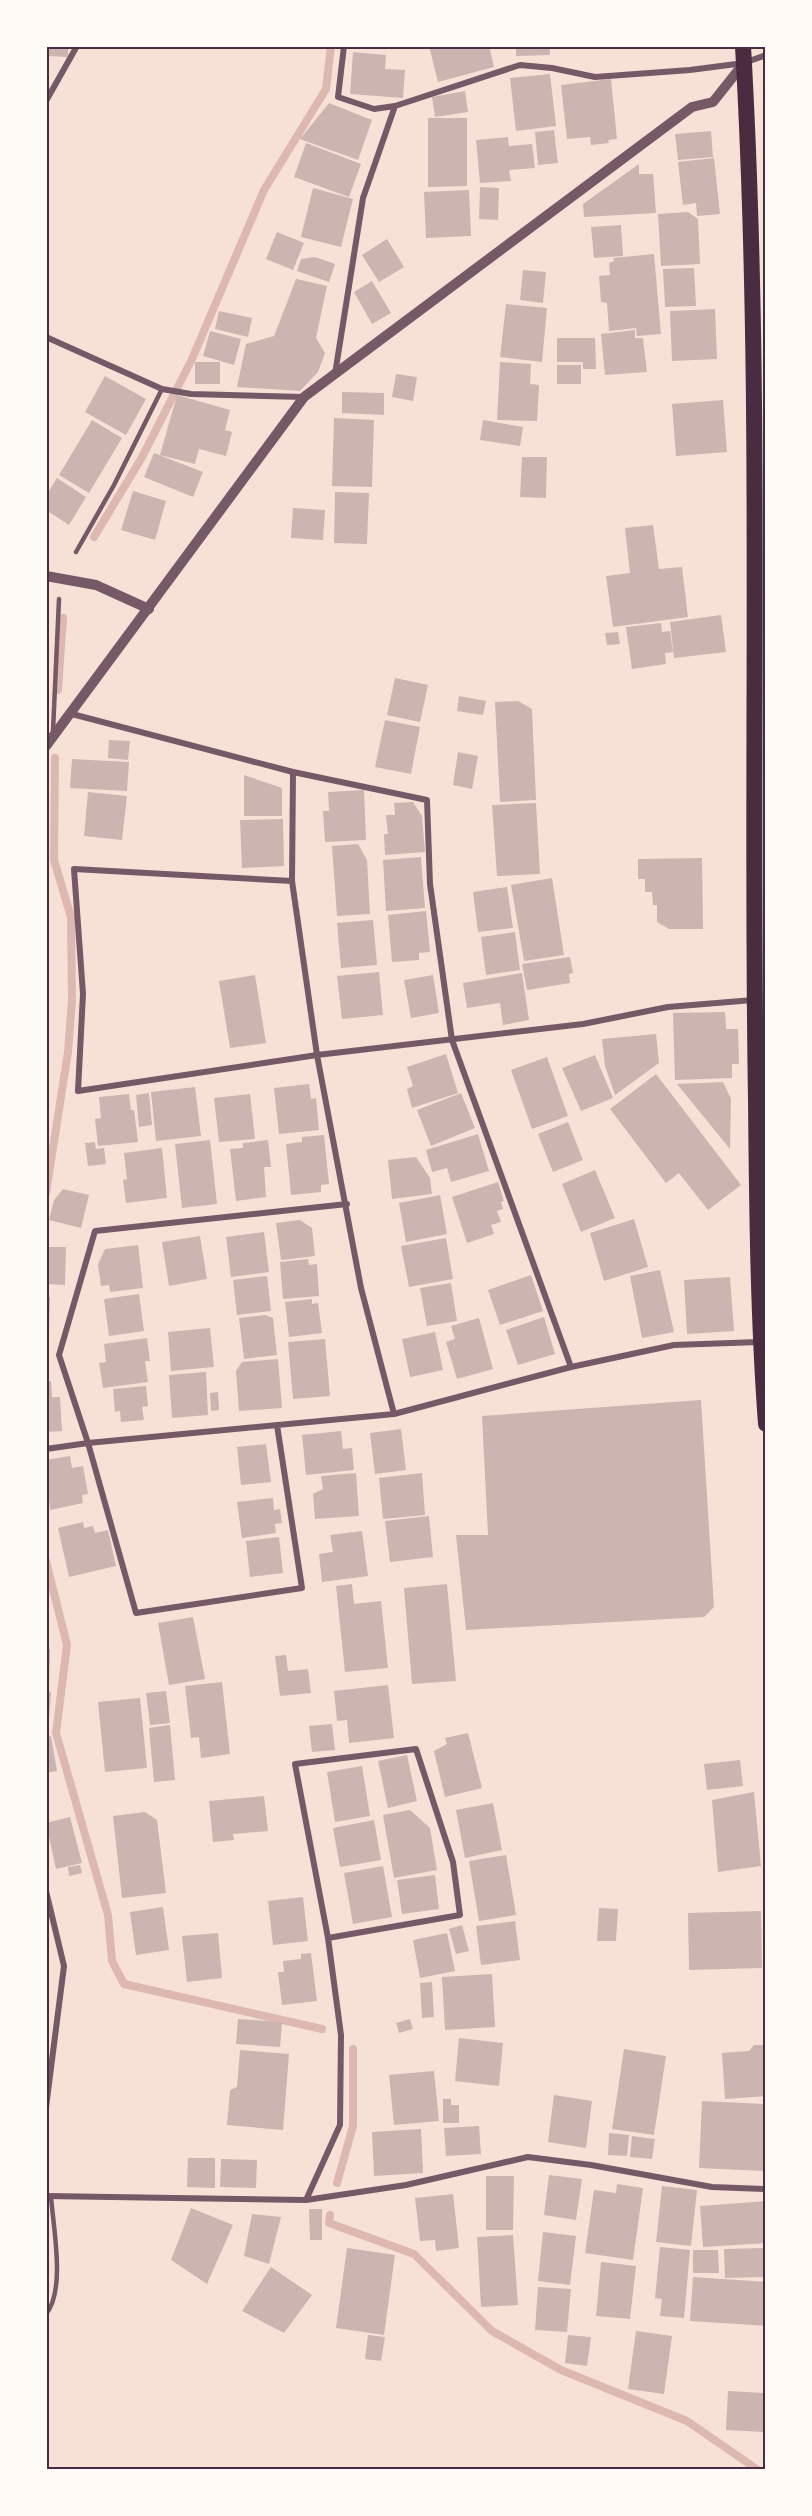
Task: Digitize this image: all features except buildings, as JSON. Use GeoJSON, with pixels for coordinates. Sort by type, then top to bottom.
{"type":"FeatureCollection","features":[{"type":"Feature","properties":{"kind":"highway"},"geometry":{"type":"LineString","coordinates":[[743,55],[754,431],[754,1000],[760,1342],[765,1424]]}},
{"type":"Feature","properties":{"kind":"street"},"geometry":{"type":"LineString","coordinates":[[46,101],[77,46]]}},
{"type":"Feature","properties":{"kind":"street"},"geometry":{"type":"LineString","coordinates":[[344,46],[338,97],[374,109],[395,106],[520,65],[552,68],[595,77],[743,55],[765,55]]}},
{"type":"Feature","properties":{"kind":"street"},"geometry":{"type":"LineString","coordinates":[[49,742],[72,714],[111,657],[149,609],[304,397],[692,107],[713,102],[743,55]]}},
{"type":"Feature","properties":{"kind":"street"},"geometry":{"type":"LineString","coordinates":[[335,375],[363,198],[395,106]]}},
{"type":"Feature","properties":{"kind":"street"},"geometry":{"type":"LineString","coordinates":[[46,337],[162,389],[191,394],[304,397]]}},
{"type":"Feature","properties":{"kind":"street"},"geometry":{"type":"LineString","coordinates":[[46,576],[96,585],[149,609]]}},
{"type":"Feature","properties":{"kind":"street"},"geometry":{"type":"LineString","coordinates":[[72,714],[293,772],[427,800],[430,884],[452,1040],[571,1367]]}},
{"type":"Feature","properties":{"kind":"street"},"geometry":{"type":"LineString","coordinates":[[293,772],[292,880],[317,1055],[347,1204],[361,1288],[394,1414]]}},
{"type":"Feature","properties":{"kind":"street"},"geometry":{"type":"LineString","coordinates":[[292,880],[74,869],[83,994],[78,1091],[317,1055],[584,1023],[668,1007],[754,1000]]}},
{"type":"Feature","properties":{"kind":"street"},"geometry":{"type":"LineString","coordinates":[[277,1425],[302,1588],[136,1613],[88,1443],[59,1355],[96,1231],[347,1204]]}},
{"type":"Feature","properties":{"kind":"street"},"geometry":{"type":"LineString","coordinates":[[46,1449],[394,1414],[571,1367],[674,1345],[760,1342]]}},
{"type":"Feature","properties":{"kind":"street"},"geometry":{"type":"LineString","coordinates":[[306,2200],[340,2125],[341,2035],[328,1938],[295,1764],[416,1749],[453,1862],[460,1915],[328,1938]]}},
{"type":"Feature","properties":{"kind":"street"},"geometry":{"type":"LineString","coordinates":[[46,1892],[64,1966],[46,2107]]}},
{"type":"Feature","properties":{"kind":"street"},"geometry":{"type":"LineString","coordinates":[[49,2196],[306,2200],[406,2185],[528,2157],[591,2165],[712,2187],[765,2189]]}},
{"type":"Feature","properties":{"kind":"lane"},"geometry":{"type":"LineString","coordinates":[[76,552],[114,485],[162,389]]}},
{"type":"Feature","properties":{"kind":"lane"},"geometry":{"type":"LineString","coordinates":[[49,742],[59,599]]}},
{"type":"Feature","properties":{"kind":"lane"},"geometry":{"type":"LineString","coordinates":[[46,2314],[52,2308],[57,2288],[49,2196]]}},
{"type":"Feature","properties":{"kind":"waterway"},"geometry":{"type":"LineString","coordinates":[[94,537],[141,459],[192,359],[264,190],[326,89],[331,46]]}},
{"type":"Feature","properties":{"kind":"waterway"},"geometry":{"type":"LineString","coordinates":[[58,690],[63,618]]}},
{"type":"Feature","properties":{"kind":"waterway"},"geometry":{"type":"LineString","coordinates":[[46,1193],[68,1052],[72,1000],[71,917],[54,860],[55,758]]}},
{"type":"Feature","properties":{"kind":"waterway"},"geometry":{"type":"LineString","coordinates":[[46,1561],[67,1645],[56,1733],[108,1915],[112,1961],[124,1984],[322,2029]]}},
{"type":"Feature","properties":{"kind":"waterway"},"geometry":{"type":"LineString","coordinates":[[337,2183],[353,2126],[353,2049]]}},
{"type":"Feature","properties":{"kind":"waterway"},"geometry":{"type":"LineString","coordinates":[[330,2215],[329,2223],[414,2254],[492,2331],[561,2370],[687,2421],[758,2470]]}}]}
